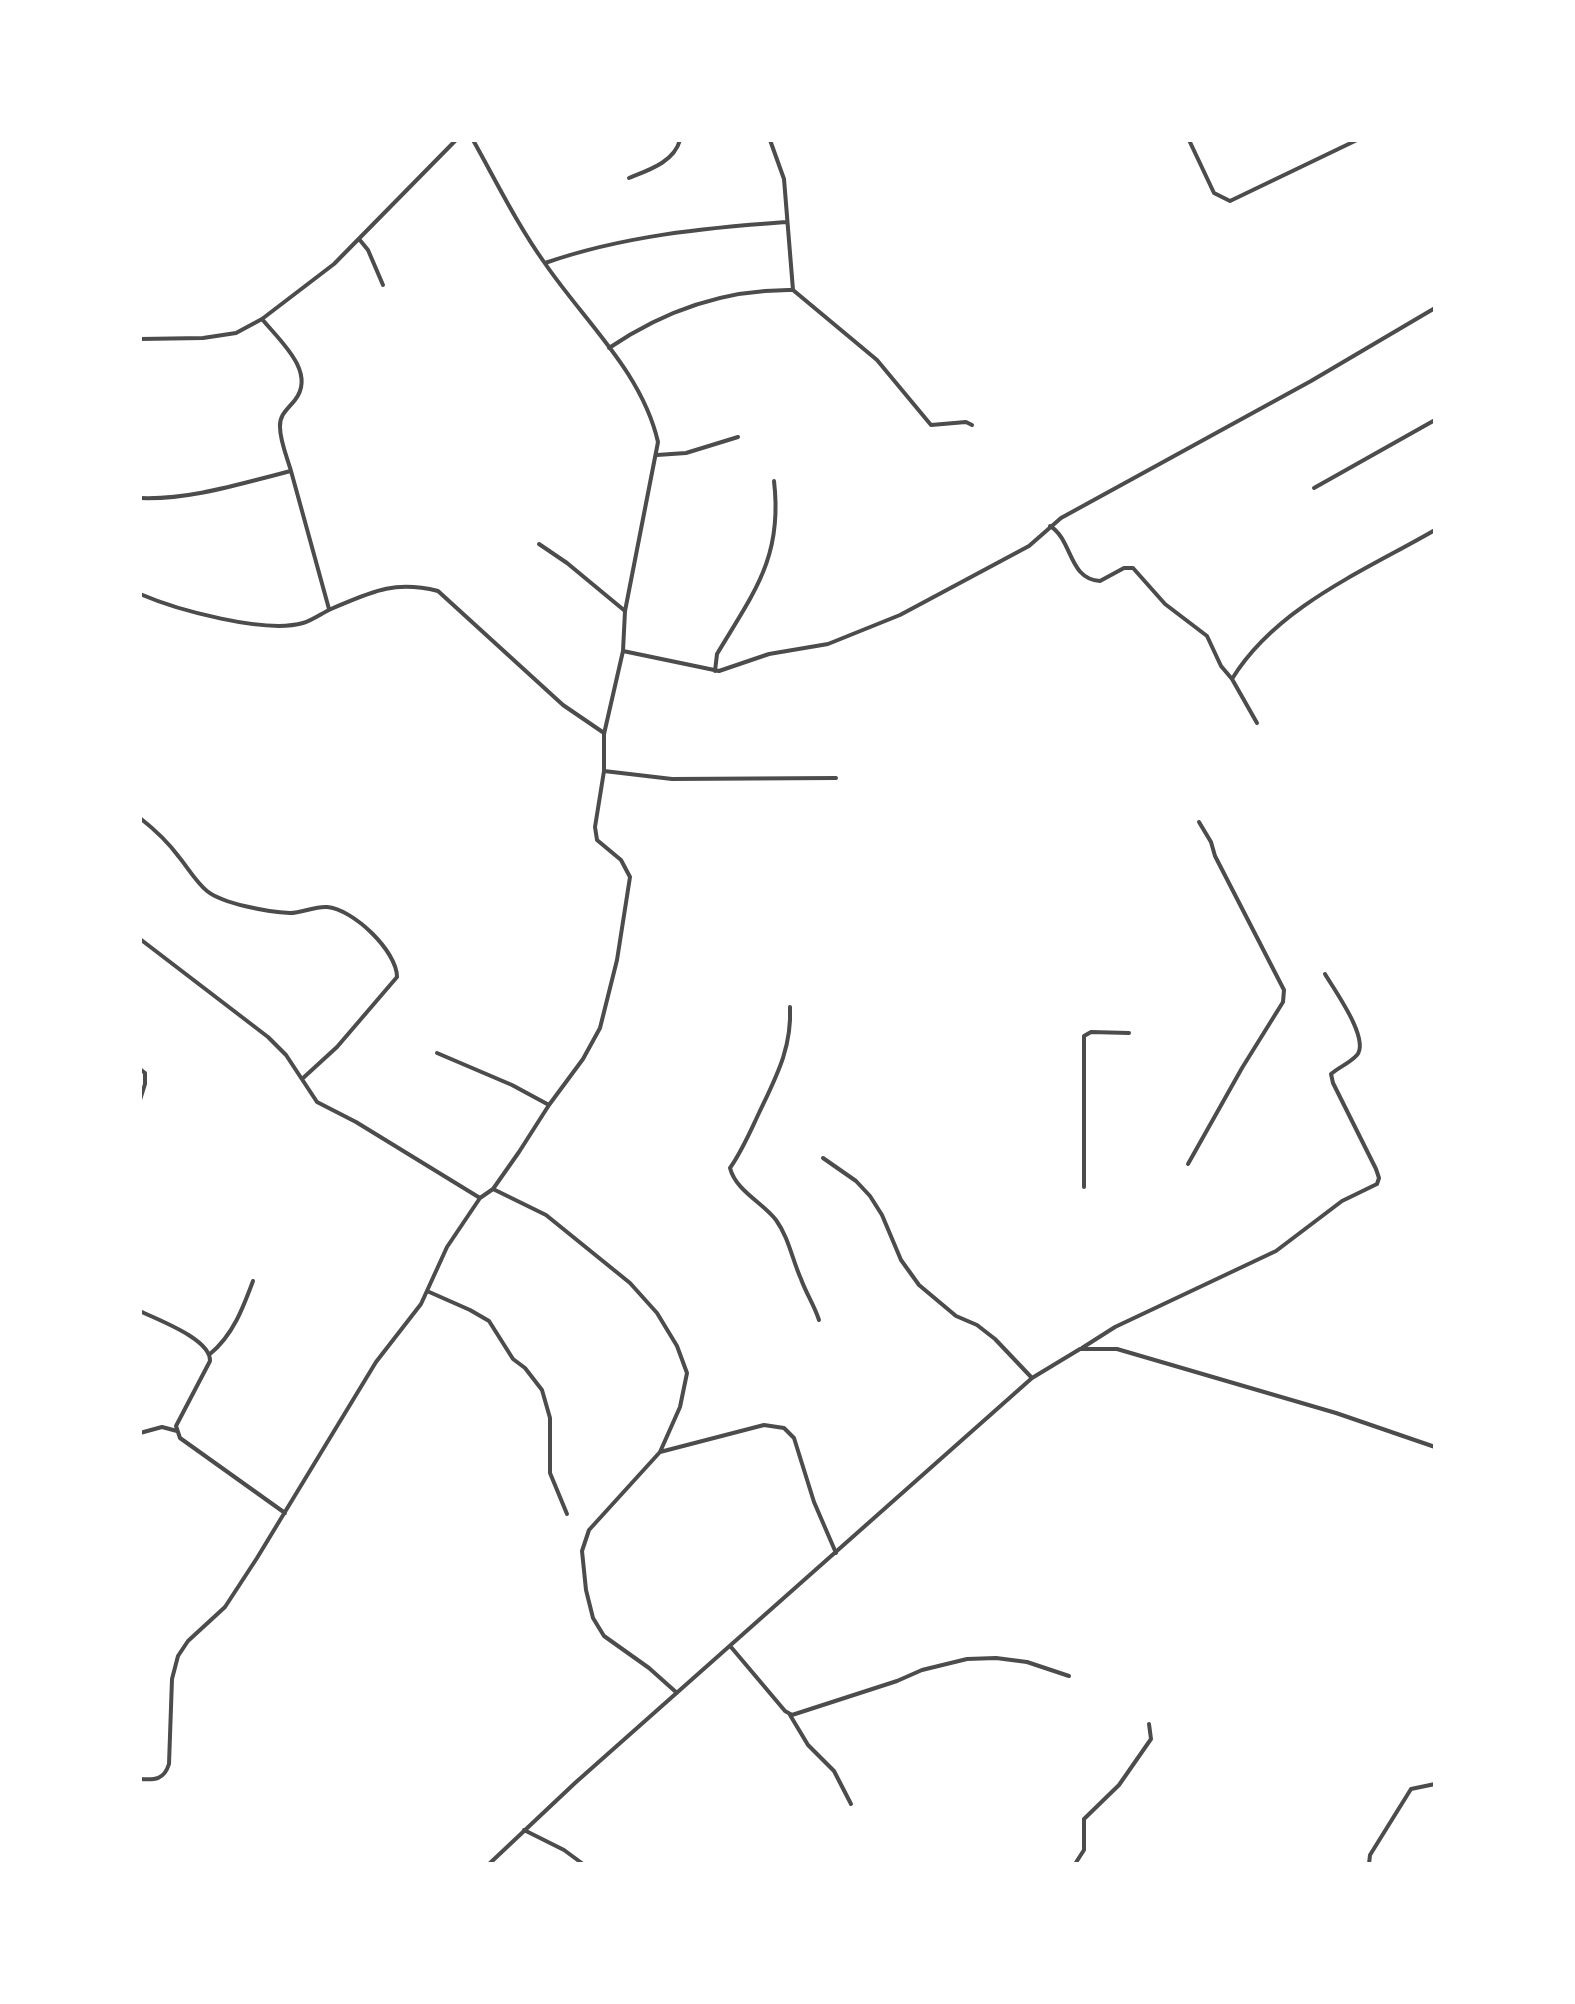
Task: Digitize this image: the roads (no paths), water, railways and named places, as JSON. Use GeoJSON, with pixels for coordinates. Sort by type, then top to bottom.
{"type":"FeatureCollection","features":[{"type":"Feature","properties":{"kind":"street"},"geometry":{"type":"LineString","coordinates":[[140,339],[203,338],[236,333],[262,319],[334,264],[456,140]]}},
{"type":"Feature","properties":{"kind":"street"},"geometry":{"type":"LineString","coordinates":[[140,1779],[162,1778],[166,1774],[172,1679],[178,1656],[188,1641],[225,1607],[376,1362],[421,1304],[447,1247],[480,1198],[493,1189],[583,1059],[600,1028],[608,1001],[630,877],[621,860],[597,840],[595,827],[604,771],[604,734],[623,651],[625,611],[658,442],[639,390],[545,264],[473,140]]}},
{"type":"Feature","properties":{"kind":"street"},"geometry":{"type":"LineString","coordinates":[[629,178],[669,158],[677,152],[680,140]]}},
{"type":"Feature","properties":{"kind":"street"},"geometry":{"type":"LineString","coordinates":[[770,140],[784,179],[793,290],[877,360],[931,425],[966,422],[972,425]]}},
{"type":"Feature","properties":{"kind":"street"},"geometry":{"type":"LineString","coordinates":[[1189,140],[1214,193],[1230,201],[1357,140]]}},
{"type":"Feature","properties":{"kind":"street"},"geometry":{"type":"LineString","coordinates":[[545,264],[579,251],[631,239],[704,228],[786,222]]}},
{"type":"Feature","properties":{"kind":"street"},"geometry":{"type":"LineString","coordinates":[[359,239],[368,250],[383,285]]}},
{"type":"Feature","properties":{"kind":"street"},"geometry":{"type":"LineString","coordinates":[[609,348],[639,328],[687,307],[732,293],[793,290]]}},
{"type":"Feature","properties":{"kind":"street"},"geometry":{"type":"LineString","coordinates":[[623,651],[715,671],[769,654],[828,644],[849,637],[900,615],[1029,546],[1050,526],[1311,381],[1435,308]]}},
{"type":"Feature","properties":{"kind":"street"},"geometry":{"type":"LineString","coordinates":[[262,319],[293,357],[303,383],[298,398],[283,414],[279,426],[329,610]]}},
{"type":"Feature","properties":{"kind":"street"},"geometry":{"type":"LineString","coordinates":[[1314,488],[1435,420]]}},
{"type":"Feature","properties":{"kind":"street"},"geometry":{"type":"LineString","coordinates":[[657,455],[686,453],[738,437]]}},
{"type":"Feature","properties":{"kind":"street"},"geometry":{"type":"LineString","coordinates":[[140,498],[194,494],[291,471]]}},
{"type":"Feature","properties":{"kind":"street"},"geometry":{"type":"LineString","coordinates":[[715,671],[717,654],[768,565],[775,530],[774,481]]}},
{"type":"Feature","properties":{"kind":"street"},"geometry":{"type":"LineString","coordinates":[[1050,526],[1061,535],[1071,559],[1087,578],[1100,581],[1124,568],[1133,568],[1165,604],[1207,636],[1221,666],[1257,723]]}},
{"type":"Feature","properties":{"kind":"street"},"geometry":{"type":"LineString","coordinates":[[1232,679],[1246,655],[1290,617],[1326,591],[1435,530]]}},
{"type":"Feature","properties":{"kind":"street"},"geometry":{"type":"LineString","coordinates":[[539,544],[625,611]]}},
{"type":"Feature","properties":{"kind":"street"},"geometry":{"type":"LineString","coordinates":[[140,594],[165,605],[273,626],[303,623],[391,587],[414,585],[438,591],[563,705],[604,734]]}},
{"type":"Feature","properties":{"kind":"street"},"geometry":{"type":"LineString","coordinates":[[604,771],[672,779],[836,778]]}},
{"type":"Feature","properties":{"kind":"street"},"geometry":{"type":"LineString","coordinates":[[140,818],[177,853],[207,891],[226,900],[271,910],[292,913],[326,906],[342,911],[377,938],[393,959],[397,977],[337,1047],[302,1079]]}},
{"type":"Feature","properties":{"kind":"street"},"geometry":{"type":"LineString","coordinates":[[1188,1164],[1283,1002],[1284,990],[1199,822]]}},
{"type":"Feature","properties":{"kind":"street"},"geometry":{"type":"LineString","coordinates":[[140,939],[268,1037],[286,1055],[317,1102],[380,1136],[480,1198]]}},
{"type":"Feature","properties":{"kind":"street"},"geometry":{"type":"LineString","coordinates":[[489,1864],[1032,1378],[1127,1322],[1276,1251],[1342,1201],[1377,1184],[1376,1169],[1331,1074],[1358,1054],[1362,1044],[1354,1023],[1325,974]]}},
{"type":"Feature","properties":{"kind":"street"},"geometry":{"type":"LineString","coordinates":[[790,1007],[790,1036],[781,1067],[752,1132],[730,1168],[739,1185],[775,1220],[789,1245],[802,1282],[813,1299],[819,1320]]}},
{"type":"Feature","properties":{"kind":"street"},"geometry":{"type":"LineString","coordinates":[[1084,1187],[1084,1036],[1091,1032],[1129,1033]]}},
{"type":"Feature","properties":{"kind":"street"},"geometry":{"type":"LineString","coordinates":[[437,1053],[512,1085],[549,1105]]}},
{"type":"Feature","properties":{"kind":"street"},"geometry":{"type":"LineString","coordinates":[[140,1069],[145,1073],[140,1100]]}},
{"type":"Feature","properties":{"kind":"street"},"geometry":{"type":"LineString","coordinates":[[823,1158],[856,1181],[870,1196],[882,1215],[901,1260],[919,1285],[956,1316],[977,1325],[995,1339],[1032,1378]]}},
{"type":"Feature","properties":{"kind":"street"},"geometry":{"type":"LineString","coordinates":[[493,1189],[546,1215],[630,1283],[657,1313],[677,1346],[687,1373],[680,1407],[660,1452],[589,1530],[582,1551],[593,1618],[604,1636],[649,1668],[677,1693]]}},
{"type":"Feature","properties":{"kind":"street"},"geometry":{"type":"LineString","coordinates":[[210,1354],[223,1343],[233,1328],[253,1281]]}},
{"type":"Feature","properties":{"kind":"street"},"geometry":{"type":"LineString","coordinates":[[427,1291],[489,1321],[513,1359],[525,1368],[542,1390],[550,1418],[550,1473],[567,1514]]}},
{"type":"Feature","properties":{"kind":"street"},"geometry":{"type":"LineString","coordinates":[[140,1311],[203,1343],[210,1354],[210,1361],[176,1426],[180,1438],[285,1513]]}},
{"type":"Feature","properties":{"kind":"street"},"geometry":{"type":"LineString","coordinates":[[1080,1349],[1117,1349],[1336,1413],[1435,1447]]}},
{"type":"Feature","properties":{"kind":"street"},"geometry":{"type":"LineString","coordinates":[[660,1452],[764,1425],[784,1428],[794,1438],[810,1490],[836,1553]]}},
{"type":"Feature","properties":{"kind":"street"},"geometry":{"type":"LineString","coordinates":[[140,1433],[162,1427],[177,1431]]}},
{"type":"Feature","properties":{"kind":"street"},"geometry":{"type":"LineString","coordinates":[[731,1647],[789,1713],[808,1745],[834,1771],[851,1804]]}},
{"type":"Feature","properties":{"kind":"street"},"geometry":{"type":"LineString","coordinates":[[789,1713],[807,1711],[922,1670],[967,1659],[996,1658],[1027,1662],[1069,1676]]}},
{"type":"Feature","properties":{"kind":"street"},"geometry":{"type":"LineString","coordinates":[[1075,1864],[1084,1850],[1084,1819],[1119,1785],[1135,1764],[1151,1739],[1149,1724]]}},
{"type":"Feature","properties":{"kind":"street"},"geometry":{"type":"LineString","coordinates":[[1369,1864],[1370,1855],[1411,1789],[1435,1784]]}},
{"type":"Feature","properties":{"kind":"street"},"geometry":{"type":"LineString","coordinates":[[524,1830],[564,1850],[583,1864]]}}]}
